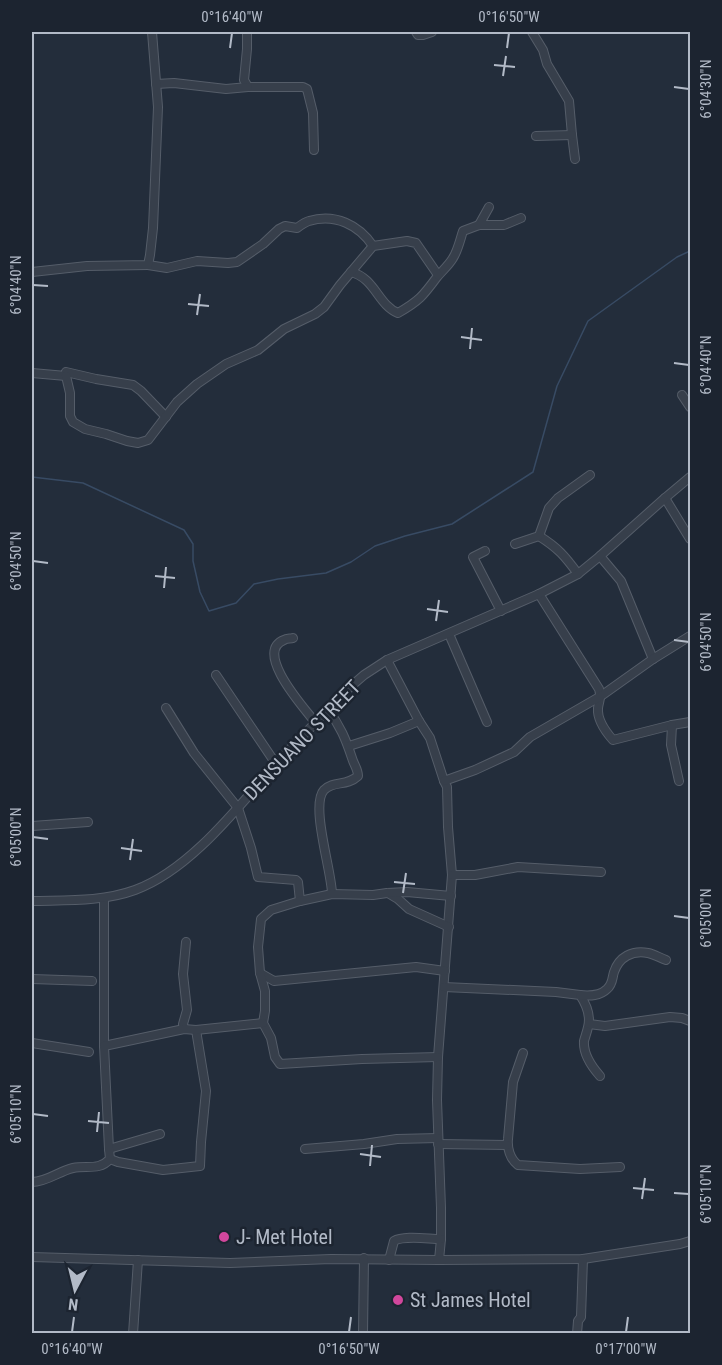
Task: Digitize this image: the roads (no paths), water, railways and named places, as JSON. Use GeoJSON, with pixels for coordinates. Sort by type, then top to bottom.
{"type":"FeatureCollection","features":[{"type":"Feature","properties":{"kind":"street"},"geometry":{"type":"LineString","coordinates":[[148,264],[158,107],[152,32]]}},
{"type":"Feature","properties":{"kind":"street"},"geometry":{"type":"LineString","coordinates":[[246,32],[244,80],[248,87]]}},
{"type":"Feature","properties":{"kind":"street"},"geometry":{"type":"LineString","coordinates":[[416,32],[418,35],[432,32]]}},
{"type":"Feature","properties":{"kind":"street"},"geometry":{"type":"LineString","coordinates":[[532,32],[568,101],[575,159]]}},
{"type":"Feature","properties":{"kind":"street"},"geometry":{"type":"LineString","coordinates":[[156,84],[174,83],[226,89],[259,86],[303,87],[307,89],[313,113],[314,150]]}},
{"type":"Feature","properties":{"kind":"street"},"geometry":{"type":"LineString","coordinates":[[536,136],[572,135]]}},
{"type":"Feature","properties":{"kind":"street"},"geometry":{"type":"LineString","coordinates":[[479,225],[489,207]]}},
{"type":"Feature","properties":{"kind":"street"},"geometry":{"type":"LineString","coordinates":[[32,272],[87,266],[148,264],[167,267],[198,261],[237,262],[285,226],[297,228],[306,221],[327,218],[349,223],[368,238],[373,246]]}},
{"type":"Feature","properties":{"kind":"street"},"geometry":{"type":"LineString","coordinates":[[351,272],[364,276],[386,303],[398,313],[428,292],[438,275],[452,260],[463,231],[479,225],[504,225],[521,218]]}},
{"type":"Feature","properties":{"kind":"street"},"geometry":{"type":"LineString","coordinates":[[166,417],[141,390],[131,384],[66,372],[70,393],[70,416],[73,422],[85,429],[138,443],[148,440],[166,417],[177,402],[197,384],[226,364],[258,350],[285,329],[324,307],[373,246],[417,243],[438,275]]}},
{"type":"Feature","properties":{"kind":"street"},"geometry":{"type":"LineString","coordinates":[[32,373],[66,376]]}},
{"type":"Feature","properties":{"kind":"street"},"geometry":{"type":"LineString","coordinates":[[682,395],[690,407]]}},
{"type":"Feature","properties":{"kind":"street"},"geometry":{"type":"LineString","coordinates":[[539,536],[549,508],[558,498],[590,475]]}},
{"type":"Feature","properties":{"kind":"street","name":"DENSUANO STREET"},"geometry":{"type":"LineString","coordinates":[[32,901],[104,898],[134,890],[168,874],[198,849],[315,722],[364,675],[387,660],[539,594],[578,574],[690,477]]}},
{"type":"Feature","properties":{"kind":"street"},"geometry":{"type":"LineString","coordinates":[[665,498],[690,539]]}},
{"type":"Feature","properties":{"kind":"street"},"geometry":{"type":"LineString","coordinates":[[515,543],[539,536],[564,554],[578,574]]}},
{"type":"Feature","properties":{"kind":"street"},"geometry":{"type":"LineString","coordinates":[[485,551],[473,557],[501,611]]}},
{"type":"Feature","properties":{"kind":"street"},"geometry":{"type":"LineString","coordinates":[[600,556],[621,581],[653,659]]}},
{"type":"Feature","properties":{"kind":"street"},"geometry":{"type":"LineString","coordinates":[[539,594],[599,689],[602,696],[598,709],[599,720],[613,740],[690,723]]}},
{"type":"Feature","properties":{"kind":"street"},"geometry":{"type":"LineString","coordinates":[[449,634],[487,722]]}},
{"type":"Feature","properties":{"kind":"street"},"geometry":{"type":"LineString","coordinates":[[444,781],[514,752],[530,737],[602,696],[653,659],[690,636]]}},
{"type":"Feature","properties":{"kind":"street"},"geometry":{"type":"LineString","coordinates":[[293,638],[282,640],[276,646],[274,656],[276,666],[280,675],[315,722]]}},
{"type":"Feature","properties":{"kind":"street"},"geometry":{"type":"LineString","coordinates":[[387,660],[419,722],[430,738],[447,787],[452,875],[438,1057],[441,1239],[439,1260]]}},
{"type":"Feature","properties":{"kind":"street"},"geometry":{"type":"LineString","coordinates":[[216,675],[276,764]]}},
{"type":"Feature","properties":{"kind":"street"},"geometry":{"type":"LineString","coordinates":[[166,708],[194,753],[238,808],[258,877],[296,880],[300,901]]}},
{"type":"Feature","properties":{"kind":"street"},"geometry":{"type":"LineString","coordinates":[[328,710],[339,724],[358,772],[358,776],[353,781],[331,785],[323,791],[319,800],[332,894]]}},
{"type":"Feature","properties":{"kind":"street"},"geometry":{"type":"LineString","coordinates":[[349,746],[419,722]]}},
{"type":"Feature","properties":{"kind":"street"},"geometry":{"type":"LineString","coordinates":[[672,726],[671,745],[680,781]]}},
{"type":"Feature","properties":{"kind":"street"},"geometry":{"type":"LineString","coordinates":[[32,826],[88,822]]}},
{"type":"Feature","properties":{"kind":"street"},"geometry":{"type":"LineString","coordinates":[[452,875],[475,875],[518,867],[601,872]]}},
{"type":"Feature","properties":{"kind":"street"},"geometry":{"type":"LineString","coordinates":[[387,892],[409,909],[449,927]]}},
{"type":"Feature","properties":{"kind":"street"},"geometry":{"type":"LineString","coordinates":[[438,1057],[280,1064],[275,1057],[271,1038],[263,1023],[265,991],[260,973],[259,928],[261,919],[271,910],[332,894],[373,895],[387,892],[451,896]]}},
{"type":"Feature","properties":{"kind":"street"},"geometry":{"type":"LineString","coordinates":[[32,1182],[40,1182],[76,1167],[98,1167],[110,1159],[104,1046],[104,898]]}},
{"type":"Feature","properties":{"kind":"street"},"geometry":{"type":"LineString","coordinates":[[184,1029],[187,1010],[183,974],[186,942]]}},
{"type":"Feature","properties":{"kind":"street"},"geometry":{"type":"LineString","coordinates":[[444,987],[556,992],[592,996],[607,990],[619,960],[629,953],[648,953],[666,960]]}},
{"type":"Feature","properties":{"kind":"street"},"geometry":{"type":"LineString","coordinates":[[260,973],[274,981],[416,967],[445,971]]}},
{"type":"Feature","properties":{"kind":"street"},"geometry":{"type":"LineString","coordinates":[[32,979],[92,981]]}},
{"type":"Feature","properties":{"kind":"street"},"geometry":{"type":"LineString","coordinates":[[265,991],[274,981]]}},
{"type":"Feature","properties":{"kind":"street"},"geometry":{"type":"LineString","coordinates":[[580,995],[586,1003],[589,1024],[584,1042],[589,1062],[600,1076]]}},
{"type":"Feature","properties":{"kind":"street"},"geometry":{"type":"LineString","coordinates":[[589,1024],[605,1026],[670,1017],[682,1017],[690,1021]]}},
{"type":"Feature","properties":{"kind":"street"},"geometry":{"type":"LineString","coordinates":[[104,1046],[184,1029],[196,1030],[263,1023]]}},
{"type":"Feature","properties":{"kind":"street"},"geometry":{"type":"LineString","coordinates":[[110,1159],[163,1170],[200,1166],[206,1092],[196,1030]]}},
{"type":"Feature","properties":{"kind":"street"},"geometry":{"type":"LineString","coordinates":[[32,1043],[89,1053]]}},
{"type":"Feature","properties":{"kind":"street"},"geometry":{"type":"LineString","coordinates":[[523,1053],[513,1082],[507,1145],[512,1159],[518,1165],[580,1169],[620,1167]]}},
{"type":"Feature","properties":{"kind":"street"},"geometry":{"type":"LineString","coordinates":[[109,1149],[160,1134]]}},
{"type":"Feature","properties":{"kind":"street"},"geometry":{"type":"LineString","coordinates":[[305,1149],[397,1139],[507,1145]]}},
{"type":"Feature","properties":{"kind":"street"},"geometry":{"type":"LineString","coordinates":[[389,1260],[396,1239],[441,1239]]}},
{"type":"Feature","properties":{"kind":"street"},"geometry":{"type":"LineString","coordinates":[[32,1257],[230,1263],[364,1258],[389,1260],[582,1259],[690,1241]]}},
{"type":"Feature","properties":{"kind":"street"},"geometry":{"type":"LineString","coordinates":[[363,1334],[364,1258]]}},
{"type":"Feature","properties":{"kind":"street"},"geometry":{"type":"LineString","coordinates":[[577,1334],[578,1321],[581,1317],[582,1259]]}},
{"type":"Feature","properties":{"kind":"street"},"geometry":{"type":"LineString","coordinates":[[133,1334],[138,1260]]}},
{"type":"Feature","properties":{"kind":"waterway"},"geometry":{"type":"LineString","coordinates":[[32,477],[83,483],[184,530],[193,544],[193,561],[200,592],[209,611],[236,603],[254,584],[326,573],[351,562],[375,546],[452,524],[533,472],[557,386],[588,321],[677,257],[690,251]]}},
{"type":"Feature","properties":{"kind":"place","name":"J- Met Hotel"},"geometry":{"type":"Point","coordinates":[224,1237]}},
{"type":"Feature","properties":{"kind":"place","name":"St James Hotel"},"geometry":{"type":"Point","coordinates":[398,1300]}}]}
